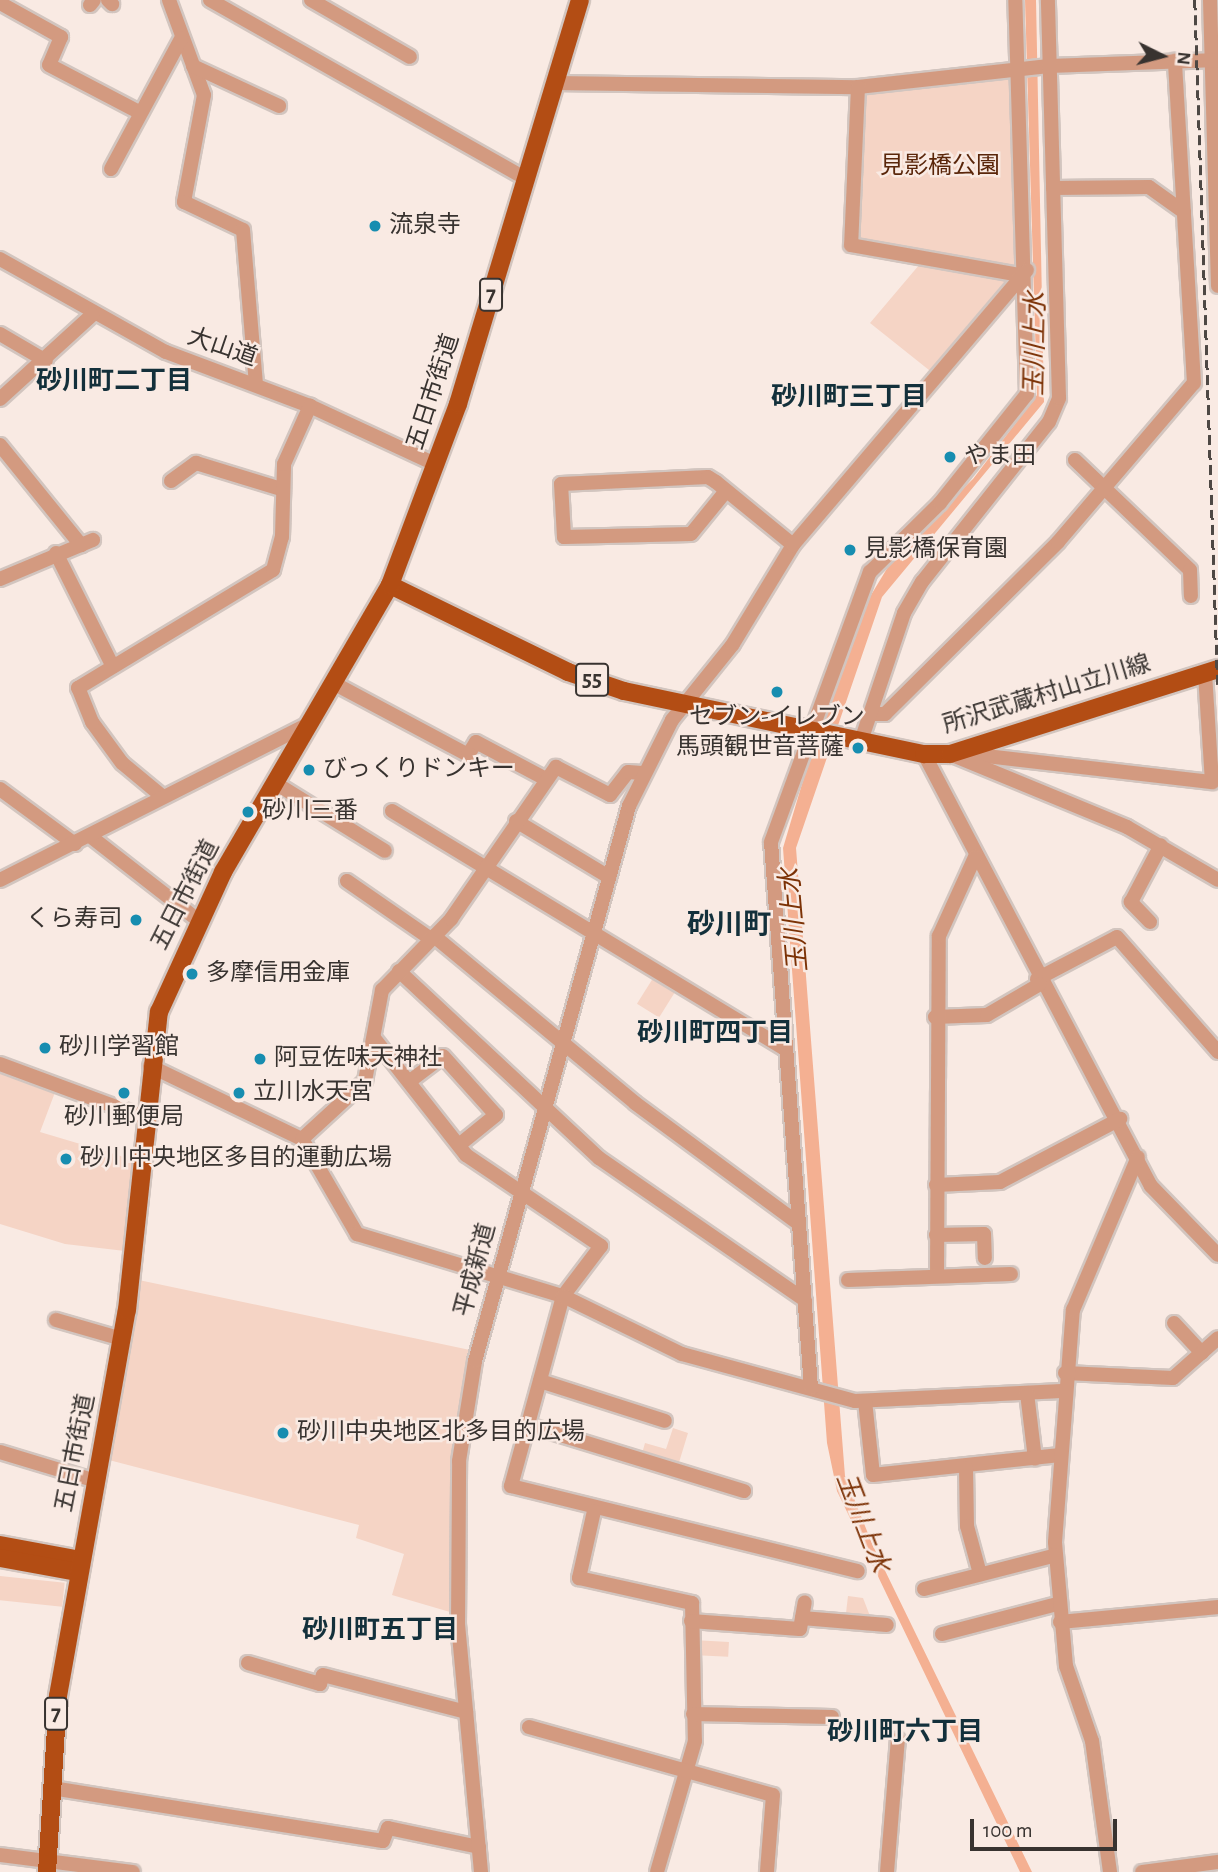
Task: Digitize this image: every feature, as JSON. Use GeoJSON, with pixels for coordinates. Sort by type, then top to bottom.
{"type":"FeatureCollection","features":[{"type":"Feature","properties":{"kind":"main road","name":"五日市街道"},"geometry":{"type":"LineString","coordinates":[[47,1865],[52,1788],[79,1566],[122,1339],[150,1066],[159,1012],[198,920],[275,783],[337,685],[390,585],[437,465],[526,179],[577,1]]}},
{"type":"Feature","properties":{"kind":"main road","name":"55"},"geometry":{"type":"LineString","coordinates":[[390,585],[568,672],[683,706],[855,740]]}},
{"type":"Feature","properties":{"kind":"main road","name":"所沢武蔵村山立川線"},"geometry":{"type":"LineString","coordinates":[[855,740],[924,754],[950,754],[1212,671]]}},
{"type":"Feature","properties":{"kind":"main road"},"geometry":{"type":"LineString","coordinates":[[0,1545],[79,1566]]}},
{"type":"Feature","properties":{"kind":"main road"},"geometry":{"type":"LineString","coordinates":[[0,1558],[79,1566]]}},
{"type":"Feature","properties":{"kind":"street"},"geometry":{"type":"LineString","coordinates":[[169,0],[181,39],[204,95],[184,202],[243,230],[256,384]]}},
{"type":"Feature","properties":{"kind":"street"},"geometry":{"type":"LineString","coordinates":[[210,0],[526,179]]}},
{"type":"Feature","properties":{"kind":"street"},"geometry":{"type":"LineString","coordinates":[[311,0],[410,57]]}},
{"type":"Feature","properties":{"kind":"street"},"geometry":{"type":"LineString","coordinates":[[811,1388],[771,842],[870,572],[940,503],[1027,394],[1021,70],[1015,0]]}},
{"type":"Feature","properties":{"kind":"street"},"geometry":{"type":"LineString","coordinates":[[855,740],[870,713],[904,612],[922,582],[1049,422],[1059,398],[1047,67],[1048,0]]}},
{"type":"Feature","properties":{"kind":"street"},"geometry":{"type":"LineString","coordinates":[[0,3],[61,37],[49,65],[139,112]]}},
{"type":"Feature","properties":{"kind":"street"},"geometry":{"type":"LineString","coordinates":[[1213,8],[1218,286]]}},
{"type":"Feature","properties":{"kind":"street"},"geometry":{"type":"LineString","coordinates":[[111,169],[139,112],[181,39]]}},
{"type":"Feature","properties":{"kind":"street"},"geometry":{"type":"LineString","coordinates":[[554,83],[858,88],[1047,67],[1215,60]]}},
{"type":"Feature","properties":{"kind":"street"},"geometry":{"type":"LineString","coordinates":[[870,713],[884,714],[1105,491],[1194,383],[1175,61]]}},
{"type":"Feature","properties":{"kind":"street"},"geometry":{"type":"LineString","coordinates":[[194,66],[279,106]]}},
{"type":"Feature","properties":{"kind":"street"},"geometry":{"type":"LineString","coordinates":[[858,88],[852,245],[1023,272]]}},
{"type":"Feature","properties":{"kind":"street"},"geometry":{"type":"LineString","coordinates":[[1053,188],[1149,187],[1184,212]]}},
{"type":"Feature","properties":{"kind":"street","name":"大山道"},"geometry":{"type":"LineString","coordinates":[[0,259],[92,315],[166,352],[310,405],[437,465]]}},
{"type":"Feature","properties":{"kind":"street","name":"平成新道"},"geometry":{"type":"LineString","coordinates":[[481,1872],[456,1575],[459,1461],[498,1276],[564,1047],[609,877],[642,773],[683,706],[733,644],[793,545],[1023,272]]}},
{"type":"Feature","properties":{"kind":"street"},"geometry":{"type":"LineString","coordinates":[[0,399],[46,361],[92,315]]}},
{"type":"Feature","properties":{"kind":"street"},"geometry":{"type":"LineString","coordinates":[[0,334],[46,361]]}},
{"type":"Feature","properties":{"kind":"street"},"geometry":{"type":"LineString","coordinates":[[163,797],[122,762],[92,722],[78,688],[273,570],[282,537],[281,489],[284,464],[310,405]]}},
{"type":"Feature","properties":{"kind":"street"},"geometry":{"type":"LineString","coordinates":[[0,445],[87,543],[55,553],[0,579]]}},
{"type":"Feature","properties":{"kind":"street"},"geometry":{"type":"LineString","coordinates":[[1075,460],[1190,570],[1191,596]]}},
{"type":"Feature","properties":{"kind":"street"},"geometry":{"type":"LineString","coordinates":[[171,481],[196,463],[281,489]]}},
{"type":"Feature","properties":{"kind":"street"},"geometry":{"type":"LineString","coordinates":[[726,491],[691,534],[564,537],[561,484],[708,477],[726,491],[793,545]]}},
{"type":"Feature","properties":{"kind":"street"},"geometry":{"type":"LineString","coordinates":[[55,553],[113,667]]}},
{"type":"Feature","properties":{"kind":"street"},"geometry":{"type":"LineString","coordinates":[[971,748],[978,755],[1212,782],[1212,671]]}},
{"type":"Feature","properties":{"kind":"street"},"geometry":{"type":"LineString","coordinates":[[337,685],[468,755],[476,742],[546,779]]}},
{"type":"Feature","properties":{"kind":"street"},"geometry":{"type":"LineString","coordinates":[[0,880],[314,721]]}},
{"type":"Feature","properties":{"kind":"street"},"geometry":{"type":"LineString","coordinates":[[924,754],[1038,981],[1121,1119],[1151,1186],[1218,1255]]}},
{"type":"Feature","properties":{"kind":"street"},"geometry":{"type":"LineString","coordinates":[[950,754],[1161,845],[1218,880]]}},
{"type":"Feature","properties":{"kind":"street"},"geometry":{"type":"LineString","coordinates":[[302,1139],[365,1081],[382,990],[432,937],[486,869],[546,779],[559,766],[610,795],[628,772],[642,773]]}},
{"type":"Feature","properties":{"kind":"street"},"geometry":{"type":"LineString","coordinates":[[275,783],[384,851]]}},
{"type":"Feature","properties":{"kind":"street"},"geometry":{"type":"LineString","coordinates":[[0,789],[75,844]]}},
{"type":"Feature","properties":{"kind":"street"},"geometry":{"type":"LineString","coordinates":[[392,811],[785,1048]]}},
{"type":"Feature","properties":{"kind":"street"},"geometry":{"type":"LineString","coordinates":[[516,821],[609,877]]}},
{"type":"Feature","properties":{"kind":"street"},"geometry":{"type":"LineString","coordinates":[[90,836],[198,920]]}},
{"type":"Feature","properties":{"kind":"street"},"geometry":{"type":"LineString","coordinates":[[1150,922],[1131,902],[1161,845]]}},
{"type":"Feature","properties":{"kind":"street"},"geometry":{"type":"LineString","coordinates":[[937,1276],[935,1017],[939,936],[975,857]]}},
{"type":"Feature","properties":{"kind":"street"},"geometry":{"type":"LineString","coordinates":[[347,881],[432,937],[564,1047],[798,1223]]}},
{"type":"Feature","properties":{"kind":"street"},"geometry":{"type":"LineString","coordinates":[[935,1017],[987,1015],[1038,981],[1117,937],[1218,1052]]}},
{"type":"Feature","properties":{"kind":"street"},"geometry":{"type":"LineString","coordinates":[[399,971],[544,1111],[599,1158],[805,1300]]}},
{"type":"Feature","properties":{"kind":"street"},"geometry":{"type":"LineString","coordinates":[[374,1038],[459,1144],[601,1246],[564,1296],[511,1486],[594,1511],[858,1571]]}},
{"type":"Feature","properties":{"kind":"street"},"geometry":{"type":"LineString","coordinates":[[410,1081],[443,1056],[496,1115],[459,1144]]}},
{"type":"Feature","properties":{"kind":"street"},"geometry":{"type":"LineString","coordinates":[[0,1064],[146,1118]]}},
{"type":"Feature","properties":{"kind":"street"},"geometry":{"type":"LineString","coordinates":[[150,1066],[302,1139],[357,1234],[564,1296],[682,1354],[865,1401],[1062,1391]]}},
{"type":"Feature","properties":{"kind":"street"},"geometry":{"type":"LineString","coordinates":[[936,1185],[1000,1182],[1121,1119]]}},
{"type":"Feature","properties":{"kind":"street"},"geometry":{"type":"LineString","coordinates":[[1111,1872],[1092,1741],[1066,1666],[1057,1604],[1056,1555],[1062,1391],[1073,1310],[1138,1157]]}},
{"type":"Feature","properties":{"kind":"street"},"geometry":{"type":"LineString","coordinates":[[936,1235],[984,1234],[985,1258]]}},
{"type":"Feature","properties":{"kind":"street"},"geometry":{"type":"LineString","coordinates":[[848,1280],[1011,1274]]}},
{"type":"Feature","properties":{"kind":"street"},"geometry":{"type":"LineString","coordinates":[[56,1320],[122,1339]]}},
{"type":"Feature","properties":{"kind":"street"},"geometry":{"type":"LineString","coordinates":[[1174,1323],[1202,1353]]}},
{"type":"Feature","properties":{"kind":"street"},"geometry":{"type":"LineString","coordinates":[[1065,1373],[1173,1378],[1218,1338]]}},
{"type":"Feature","properties":{"kind":"street"},"geometry":{"type":"LineString","coordinates":[[540,1381],[665,1421]]}},
{"type":"Feature","properties":{"kind":"street"},"geometry":{"type":"LineString","coordinates":[[1027,1392],[1035,1458]]}},
{"type":"Feature","properties":{"kind":"street"},"geometry":{"type":"LineString","coordinates":[[865,1401],[873,1475],[966,1468],[1060,1455]]}},
{"type":"Feature","properties":{"kind":"street"},"geometry":{"type":"LineString","coordinates":[[528,1425],[744,1491]]}},
{"type":"Feature","properties":{"kind":"street"},"geometry":{"type":"LineString","coordinates":[[0,1452],[96,1480]]}},
{"type":"Feature","properties":{"kind":"street"},"geometry":{"type":"LineString","coordinates":[[966,1468],[967,1526],[980,1574]]}},
{"type":"Feature","properties":{"kind":"street"},"geometry":{"type":"LineString","coordinates":[[594,1511],[579,1578],[692,1604],[694,1714],[687,1770],[657,1872]]}},
{"type":"Feature","properties":{"kind":"street"},"geometry":{"type":"LineString","coordinates":[[924,1589],[1056,1555]]}},
{"type":"Feature","properties":{"kind":"street"},"geometry":{"type":"LineString","coordinates":[[691,1621],[800,1629],[805,1602]]}},
{"type":"Feature","properties":{"kind":"street"},"geometry":{"type":"LineString","coordinates":[[942,1634],[1057,1604]]}},
{"type":"Feature","properties":{"kind":"street"},"geometry":{"type":"LineString","coordinates":[[1060,1622],[1218,1606]]}},
{"type":"Feature","properties":{"kind":"street"},"geometry":{"type":"LineString","coordinates":[[802,1618],[887,1625]]}},
{"type":"Feature","properties":{"kind":"street"},"geometry":{"type":"LineString","coordinates":[[248,1663],[320,1684],[323,1675],[466,1713]]}},
{"type":"Feature","properties":{"kind":"street"},"geometry":{"type":"LineString","coordinates":[[694,1714],[832,1717]]}},
{"type":"Feature","properties":{"kind":"street"},"geometry":{"type":"LineString","coordinates":[[529,1727],[773,1795],[767,1872]]}},
{"type":"Feature","properties":{"kind":"street"},"geometry":{"type":"LineString","coordinates":[[887,1872],[898,1740]]}},
{"type":"Feature","properties":{"kind":"street"},"geometry":{"type":"LineString","coordinates":[[52,1788],[383,1841],[388,1828],[478,1847]]}},
{"type":"Feature","properties":{"kind":"street"},"geometry":{"type":"LineString","coordinates":[[0,1855],[47,1865],[134,1872]]}},
{"type":"Feature","properties":{"kind":"street"},"geometry":{"type":"LineString","coordinates":[[1142,1872],[1218,1862]]}},
{"type":"Feature","properties":{"kind":"green space","name":"見影橋公園"},"geometry":{"type":"Polygon","coordinates":[[[1021,74],[1024,268],[934,374],[870,323],[925,258],[855,241],[860,92],[1021,74]]]}},
{"type":"Feature","properties":{"kind":"green space"},"geometry":{"type":"Polygon","coordinates":[[[655,975],[677,989],[659,1018],[637,1004],[655,975]]]}},
{"type":"Feature","properties":{"kind":"green space","name":"砂川中央地区多目的運動広場"},"geometry":{"type":"Polygon","coordinates":[[[0,1068],[57,1087],[40,1132],[134,1160],[125,1251],[65,1244],[0,1224],[0,1068]]]}},
{"type":"Feature","properties":{"kind":"green space","name":"砂川中央地区北多目的広場"},"geometry":{"type":"Polygon","coordinates":[[[134,1279],[470,1350],[450,1510],[450,1612],[392,1595],[404,1554],[356,1538],[359,1525],[105,1459],[134,1279]]]}},
{"type":"Feature","properties":{"kind":"green space"},"geometry":{"type":"Polygon","coordinates":[[[673,1428],[688,1433],[677,1469],[641,1457],[645,1443],[666,1449],[673,1428]]]}},
{"type":"Feature","properties":{"kind":"green space"},"geometry":{"type":"Polygon","coordinates":[[[0,1576],[65,1583],[62,1607],[0,1600],[0,1576]]]}},
{"type":"Feature","properties":{"kind":"green space"},"geometry":{"type":"Polygon","coordinates":[[[848,1596],[863,1598],[870,1616],[846,1613],[848,1596]]]}},
{"type":"Feature","properties":{"kind":"green space"},"geometry":{"type":"Polygon","coordinates":[[[693,1640],[729,1642],[728,1657],[692,1655],[693,1640]]]}},
{"type":"Feature","properties":{"kind":"water","name":"玉川上水"},"geometry":{"type":"Polygon","coordinates":[[[1025,0],[1036,0],[1044,402],[882,597],[796,848],[845,1476],[873,1546],[1032,1872],[1020,1872],[837,1491],[827,1443],[783,848],[821,720],[868,600],[897,552],[973,479],[1037,395],[1025,0]]]}},
{"type":"Feature","properties":{"kind":"railway"},"geometry":{"type":"LineString","coordinates":[[1195,0],[1218,689]]}},
{"type":"Feature","properties":{"kind":"place","name":"流泉寺"},"geometry":{"type":"Point","coordinates":[375,226]}},
{"type":"Feature","properties":{"kind":"place","name":"やま田"},"geometry":{"type":"Point","coordinates":[950,457]}},
{"type":"Feature","properties":{"kind":"place","name":"見影橋保育園"},"geometry":{"type":"Point","coordinates":[850,550]}},
{"type":"Feature","properties":{"kind":"place","name":"セブン-イレブン"},"geometry":{"type":"Point","coordinates":[777,692]}},
{"type":"Feature","properties":{"kind":"place","name":"馬頭観世音菩薩"},"geometry":{"type":"Point","coordinates":[858,748]}},
{"type":"Feature","properties":{"kind":"place","name":"びっくりドンキー"},"geometry":{"type":"Point","coordinates":[309,770]}},
{"type":"Feature","properties":{"kind":"place","name":"砂川三番"},"geometry":{"type":"Point","coordinates":[248,812]}},
{"type":"Feature","properties":{"kind":"place","name":"くら寿司"},"geometry":{"type":"Point","coordinates":[136,920]}},
{"type":"Feature","properties":{"kind":"place","name":"多摩信用金庫"},"geometry":{"type":"Point","coordinates":[192,974]}},
{"type":"Feature","properties":{"kind":"place","name":"砂川学習館"},"geometry":{"type":"Point","coordinates":[45,1048]}},
{"type":"Feature","properties":{"kind":"place","name":"阿豆佐味天神社"},"geometry":{"type":"Point","coordinates":[260,1059]}},
{"type":"Feature","properties":{"kind":"place","name":"砂川郵便局"},"geometry":{"type":"Point","coordinates":[124,1093]}},
{"type":"Feature","properties":{"kind":"place","name":"立川水天宮"},"geometry":{"type":"Point","coordinates":[239,1093]}},
{"type":"Feature","properties":{"kind":"place","name":"砂川中央地区多目的運動広場"},"geometry":{"type":"Point","coordinates":[66,1159]}},
{"type":"Feature","properties":{"kind":"place","name":"砂川中央地区北多目的広場"},"geometry":{"type":"Point","coordinates":[283,1433]}},
{"type":"Feature","properties":{"kind":"district","name":"砂川町二丁目"},"geometry":{"type":"Point","coordinates":[114,382]}},
{"type":"Feature","properties":{"kind":"district","name":"砂川町三丁目"},"geometry":{"type":"Point","coordinates":[849,398]}},
{"type":"Feature","properties":{"kind":"district","name":"砂川町"},"geometry":{"type":"Point","coordinates":[729,925]}},
{"type":"Feature","properties":{"kind":"district","name":"砂川町四丁目"},"geometry":{"type":"Point","coordinates":[715,1034]}},
{"type":"Feature","properties":{"kind":"district","name":"砂川町五丁目"},"geometry":{"type":"Point","coordinates":[380,1631]}},
{"type":"Feature","properties":{"kind":"district","name":"砂川町六丁目"},"geometry":{"type":"Point","coordinates":[905,1733]}}]}
